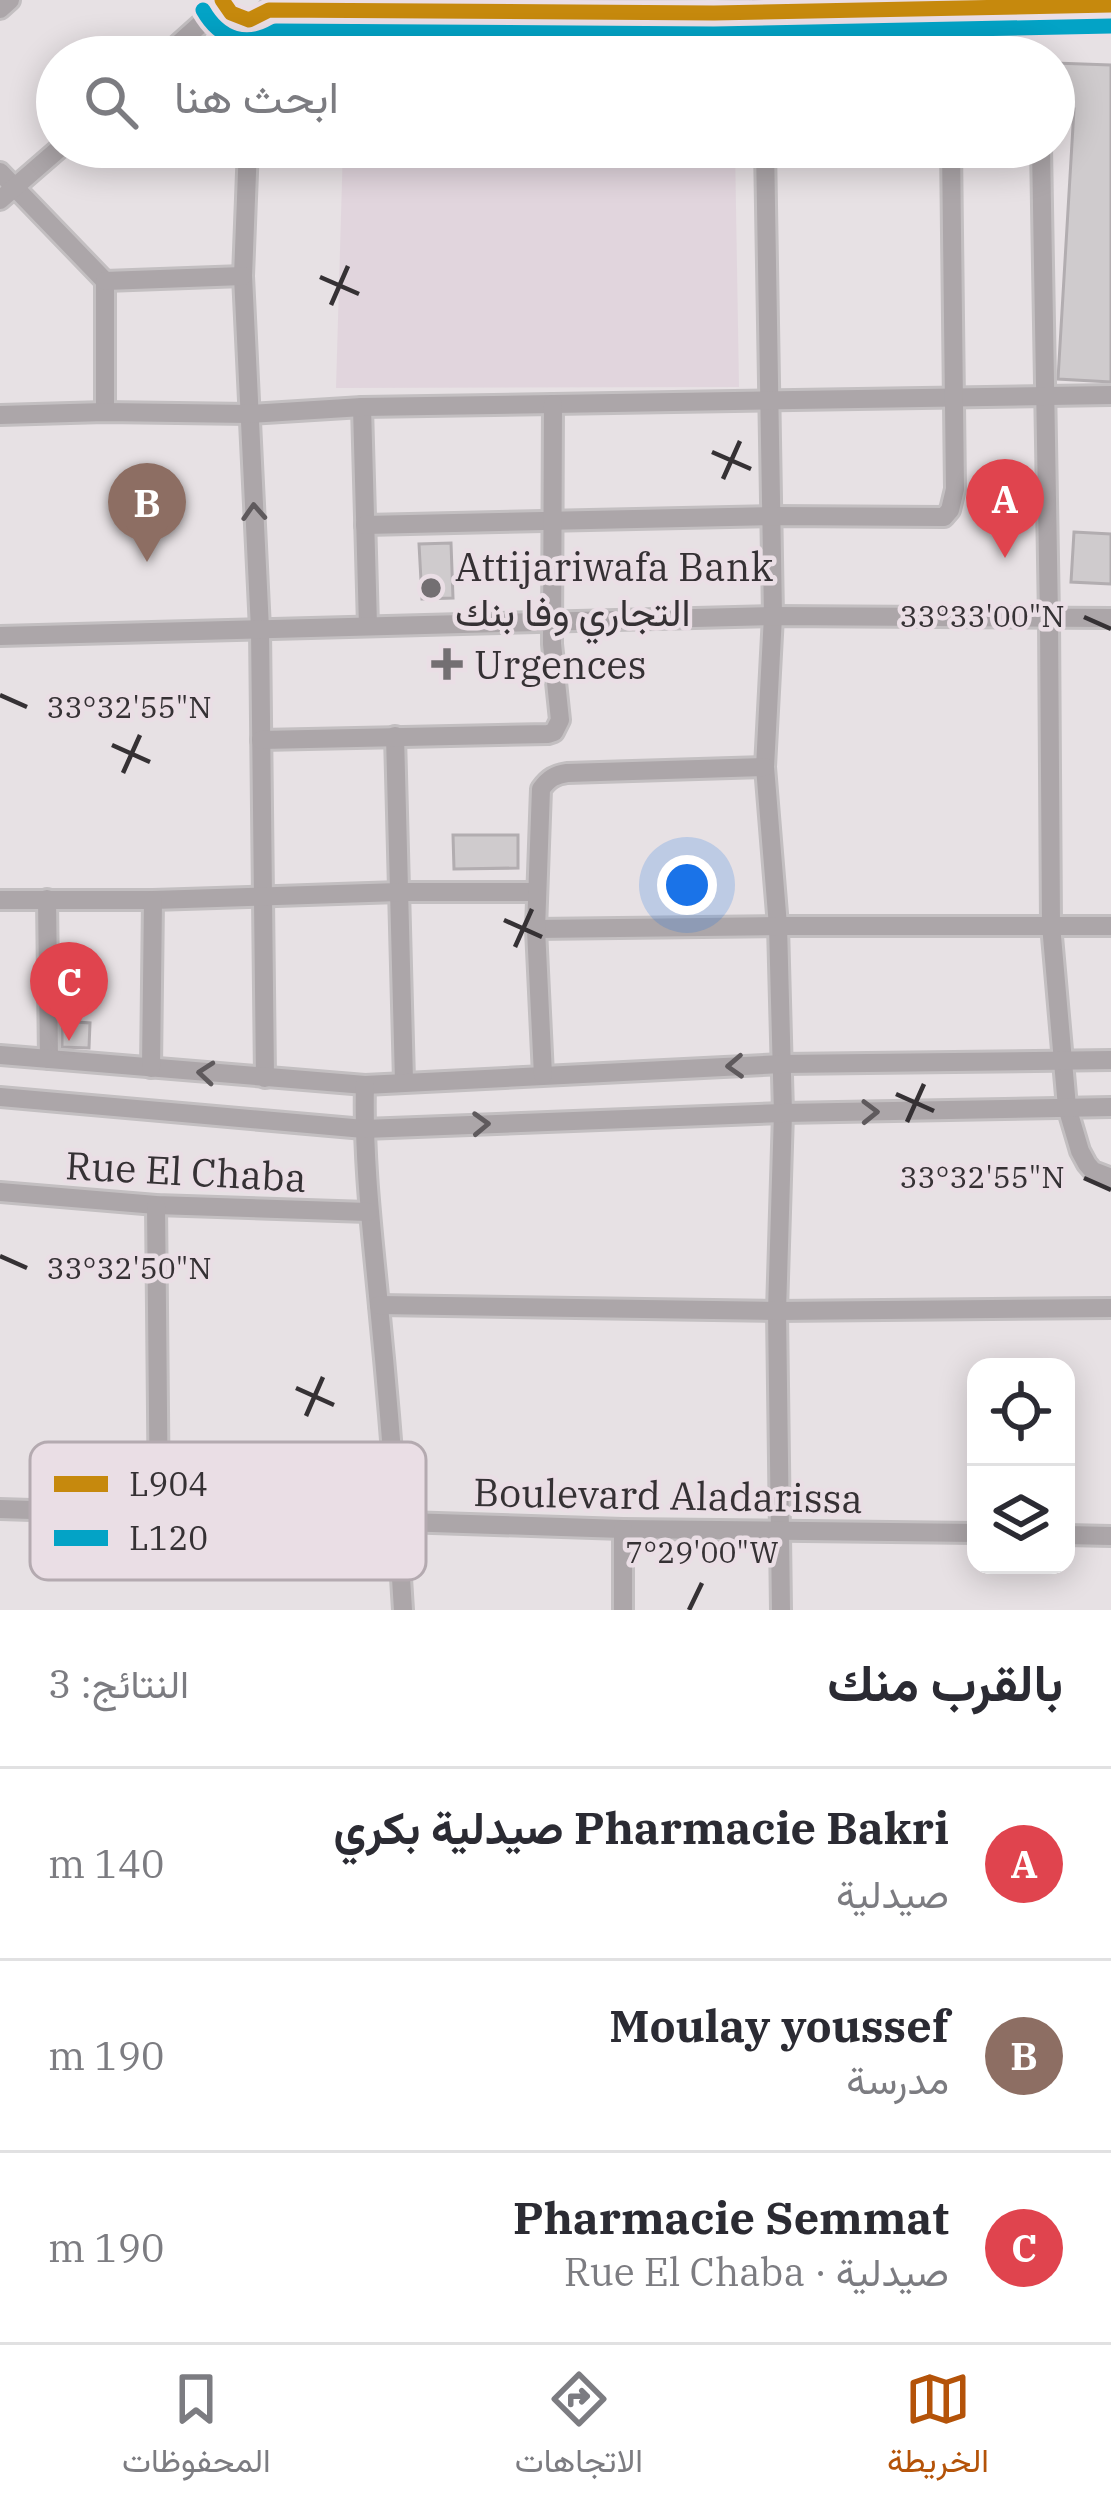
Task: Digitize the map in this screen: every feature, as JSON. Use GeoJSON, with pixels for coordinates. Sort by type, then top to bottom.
{"type":"FeatureCollection","features":[{"type":"Feature","properties":{"kind":"street"},"geometry":{"type":"LineString","coordinates":[[0,9],[10,0]]}},
{"type":"Feature","properties":{"kind":"street"},"geometry":{"type":"LineString","coordinates":[[187,36],[223,2],[231,15],[251,21],[271,5],[1111,4]]}},
{"type":"Feature","properties":{"kind":"street"},"geometry":{"type":"LineString","coordinates":[[762,6],[763,36]]}},
{"type":"Feature","properties":{"kind":"street"},"geometry":{"type":"LineString","coordinates":[[251,21],[251,36]]}},
{"type":"Feature","properties":{"kind":"street"},"geometry":{"type":"LineString","coordinates":[[7,194],[37,168]]}},
{"type":"Feature","properties":{"kind":"street"},"geometry":{"type":"LineString","coordinates":[[247,168],[244,276],[260,628],[265,1078]]}},
{"type":"Feature","properties":{"kind":"street"},"geometry":{"type":"LineString","coordinates":[[765,168],[772,616],[765,767],[778,926],[783,1113],[777,1311],[781,1610]]}},
{"type":"Feature","properties":{"kind":"street"},"geometry":{"type":"LineString","coordinates":[[365,525],[944,517],[955,489],[952,168]]}},
{"type":"Feature","properties":{"kind":"street"},"geometry":{"type":"LineString","coordinates":[[1041,168],[1051,926],[1067,1107],[1087,1164],[1111,1178]]}},
{"type":"Feature","properties":{"kind":"street"},"geometry":{"type":"LineString","coordinates":[[0,172],[7,194],[105,281],[244,276]]}},
{"type":"Feature","properties":{"kind":"street"},"geometry":{"type":"LineString","coordinates":[[105,281],[105,412]]}},
{"type":"Feature","properties":{"kind":"street"},"geometry":{"type":"LineString","coordinates":[[0,416],[1111,395]]}},
{"type":"Feature","properties":{"kind":"street"},"geometry":{"type":"LineString","coordinates":[[261,740],[554,732],[560,720],[552,644],[553,404]]}},
{"type":"Feature","properties":{"kind":"street"},"geometry":{"type":"LineString","coordinates":[[362,407],[368,626]]}},
{"type":"Feature","properties":{"kind":"street"},"geometry":{"type":"LineString","coordinates":[[0,636],[772,616],[1111,617]]}},
{"type":"Feature","properties":{"kind":"street"},"geometry":{"type":"LineString","coordinates":[[395,736],[404,1081]]}},
{"type":"Feature","properties":{"kind":"street"},"geometry":{"type":"LineString","coordinates":[[543,1075],[536,929],[542,789],[551,778],[567,773],[765,767]]}},
{"type":"Feature","properties":{"kind":"street"},"geometry":{"type":"LineString","coordinates":[[0,900],[536,892]]}},
{"type":"Feature","properties":{"kind":"street"},"geometry":{"type":"LineString","coordinates":[[47,899],[49,1059]]}},
{"type":"Feature","properties":{"kind":"street"},"geometry":{"type":"LineString","coordinates":[[151,1068],[153,900]]}},
{"type":"Feature","properties":{"kind":"street"},"geometry":{"type":"LineString","coordinates":[[536,929],[1111,926]]}},
{"type":"Feature","properties":{"kind":"street"},"geometry":{"type":"LineString","coordinates":[[0,1055],[365,1085],[782,1064],[1111,1060]]}},
{"type":"Feature","properties":{"kind":"street"},"geometry":{"type":"LineString","coordinates":[[365,1085],[368,1212],[391,1442]]}},
{"type":"Feature","properties":{"kind":"street"},"geometry":{"type":"LineString","coordinates":[[0,1097],[364,1129],[783,1113],[1111,1107]]}},
{"type":"Feature","properties":{"kind":"street","name":"Rue El Chaba"},"geometry":{"type":"LineString","coordinates":[[0,1192],[368,1212]]}},
{"type":"Feature","properties":{"kind":"street"},"geometry":{"type":"LineString","coordinates":[[156,1204],[158,1442]]}},
{"type":"Feature","properties":{"kind":"street"},"geometry":{"type":"LineString","coordinates":[[379,1305],[777,1311],[1111,1308]]}},
{"type":"Feature","properties":{"kind":"street","name":"Boulevard Aladarissa"},"geometry":{"type":"LineString","coordinates":[[0,1509],[30,1510]]}},
{"type":"Feature","properties":{"kind":"street","name":"Boulevard Aladarissa"},"geometry":{"type":"LineString","coordinates":[[426,1523],[967,1533]]}},
{"type":"Feature","properties":{"kind":"street"},"geometry":{"type":"LineString","coordinates":[[623,1529],[623,1610]]}},
{"type":"Feature","properties":{"kind":"street"},"geometry":{"type":"LineString","coordinates":[[1075,1535],[1111,1536]]}},
{"type":"Feature","properties":{"kind":"street"},"geometry":{"type":"LineString","coordinates":[[401,1580],[403,1610]]}},
{"type":"Feature","properties":{"kind":"shaded area"},"geometry":{"type":"Polygon","coordinates":[[[342,168],[735,168],[739,387],[336,388],[342,168]]]}},
{"type":"Feature","properties":{"kind":"building"},"geometry":{"type":"Polygon","coordinates":[[[1075,64],[1111,65],[1111,382],[1058,379],[1071,168],[1075,168],[1075,64]]]}},
{"type":"Feature","properties":{"kind":"building"},"geometry":{"type":"Polygon","coordinates":[[[1074,532],[1111,534],[1111,584],[1071,582],[1074,532]]]}},
{"type":"Feature","properties":{"kind":"building"},"geometry":{"type":"Polygon","coordinates":[[[451,543],[453,598],[422,599],[419,544],[451,543]]]}},
{"type":"Feature","properties":{"kind":"building"},"geometry":{"type":"Polygon","coordinates":[[[453,835],[518,835],[518,868],[454,869],[453,835]]]}},
{"type":"Feature","properties":{"kind":"building"},"geometry":{"type":"Polygon","coordinates":[[[62,1021],[90,1023],[89,1048],[62,1047],[62,1021]]]}},
{"type":"Feature","properties":{"kind":"transit line","name":"L904"},"geometry":{"type":"LineString","coordinates":[[222,0],[231,13],[249,20],[269,10],[714,13],[1111,5]]}},
{"type":"Feature","properties":{"kind":"transit line","name":"L120"},"geometry":{"type":"LineString","coordinates":[[203,10],[230,36]]}},
{"type":"Feature","properties":{"kind":"transit line","name":"L120"},"geometry":{"type":"LineString","coordinates":[[265,36],[276,31],[714,34],[1111,26]]}},
{"type":"Feature","properties":{"kind":"place","name":"Pharmacie Bakri صيدلية بكري"},"geometry":{"type":"Point","coordinates":[1005,558]}},
{"type":"Feature","properties":{"kind":"place","name":"Moulay youssef"},"geometry":{"type":"Point","coordinates":[147,562]}},
{"type":"Feature","properties":{"kind":"place","name":"Attijariwafa Bank التجاري وفا بنك"},"geometry":{"type":"Point","coordinates":[431,588]}},
{"type":"Feature","properties":{"kind":"place","name":"Urgences"},"geometry":{"type":"Point","coordinates":[447,664]}},
{"type":"Feature","properties":{"kind":"place","name":"Pharmacie Semmat"},"geometry":{"type":"Point","coordinates":[69,1041]}}]}
